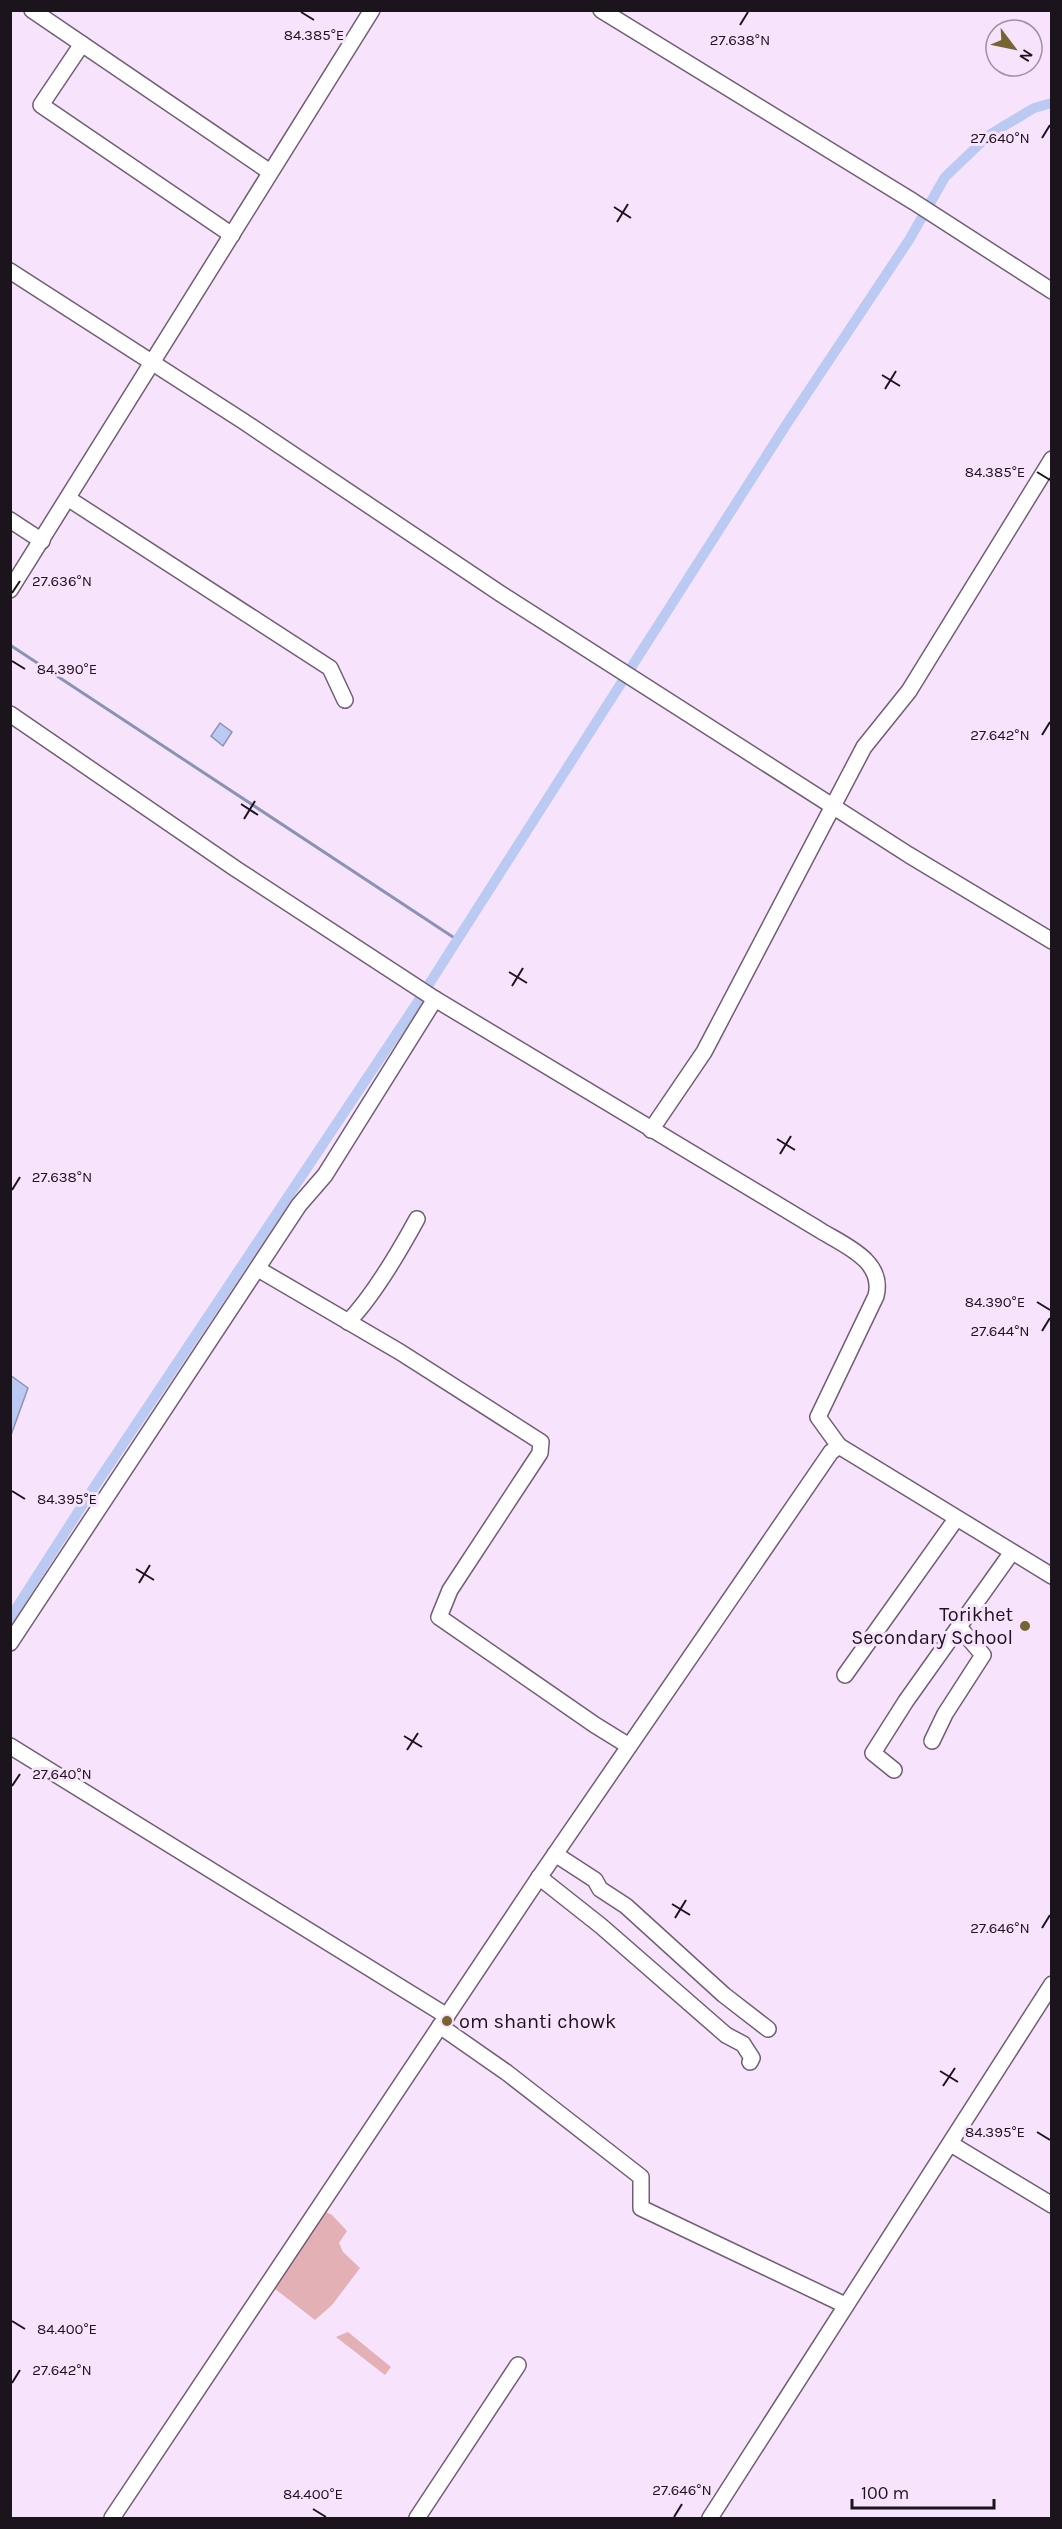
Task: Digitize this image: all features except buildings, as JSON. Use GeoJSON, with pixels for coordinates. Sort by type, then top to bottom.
{"type":"FeatureCollection","features":[{"type":"Feature","properties":{"kind":"street"},"geometry":{"type":"LineString","coordinates":[[32,10],[270,172]]}},
{"type":"Feature","properties":{"kind":"street"},"geometry":{"type":"LineString","coordinates":[[10,590],[69,499],[231,234],[372,10]]}},
{"type":"Feature","properties":{"kind":"street"},"geometry":{"type":"LineString","coordinates":[[601,10],[914,202],[1052,291]]}},
{"type":"Feature","properties":{"kind":"street"},"geometry":{"type":"LineString","coordinates":[[82,44],[41,105],[231,234]]}},
{"type":"Feature","properties":{"kind":"street"},"geometry":{"type":"LineString","coordinates":[[10,271],[153,362],[486,585],[909,855],[1052,941]]}},
{"type":"Feature","properties":{"kind":"street"},"geometry":{"type":"LineString","coordinates":[[651,1130],[704,1053],[864,747],[909,691],[1052,459]]}},
{"type":"Feature","properties":{"kind":"street"},"geometry":{"type":"LineString","coordinates":[[69,499],[330,668],[345,700]]}},
{"type":"Feature","properties":{"kind":"street"},"geometry":{"type":"LineString","coordinates":[[10,520],[42,542]]}},
{"type":"Feature","properties":{"kind":"street"},"geometry":{"type":"LineString","coordinates":[[10,714],[236,869],[427,993],[818,1229],[872,1265],[878,1277],[876,1296],[818,1418],[839,1446],[1051,1575]]}},
{"type":"Feature","properties":{"kind":"street"},"geometry":{"type":"LineString","coordinates":[[10,1642],[299,1205],[325,1175],[427,993]]}},
{"type":"Feature","properties":{"kind":"street"},"geometry":{"type":"LineString","coordinates":[[348,1322],[359,1311],[401,1248],[417,1219]]}},
{"type":"Feature","properties":{"kind":"street"},"geometry":{"type":"LineString","coordinates":[[258,1269],[541,1442],[540,1453],[455,1582],[439,1617],[519,1674],[629,1746]]}},
{"type":"Feature","properties":{"kind":"street"},"geometry":{"type":"LineString","coordinates":[[112,2518],[539,1877],[831,1452],[839,1446]]}},
{"type":"Feature","properties":{"kind":"street"},"geometry":{"type":"LineString","coordinates":[[844,1675],[927,1561],[940,1537],[956,1519]]}},
{"type":"Feature","properties":{"kind":"street"},"geometry":{"type":"LineString","coordinates":[[894,1770],[873,1753],[906,1701],[1012,1552]]}},
{"type":"Feature","properties":{"kind":"street"},"geometry":{"type":"LineString","coordinates":[[932,1741],[945,1714],[983,1655],[959,1627]]}},
{"type":"Feature","properties":{"kind":"street"},"geometry":{"type":"LineString","coordinates":[[10,1746],[444,2021],[641,2177],[641,2208],[845,2305]]}},
{"type":"Feature","properties":{"kind":"street"},"geometry":{"type":"LineString","coordinates":[[555,1854],[595,1881],[600,1889],[626,1906],[724,1995],[768,2029]]}},
{"type":"Feature","properties":{"kind":"street"},"geometry":{"type":"LineString","coordinates":[[539,1877],[601,1926],[726,2034],[743,2044],[752,2058],[750,2062]]}},
{"type":"Feature","properties":{"kind":"street"},"geometry":{"type":"LineString","coordinates":[[710,2518],[1052,1984]]}},
{"type":"Feature","properties":{"kind":"street"},"geometry":{"type":"LineString","coordinates":[[951,2144],[1052,2205]]}},
{"type":"Feature","properties":{"kind":"street"},"geometry":{"type":"LineString","coordinates":[[417,2518],[518,2365]]}},
{"type":"Feature","properties":{"kind":"shaded area"},"geometry":{"type":"Polygon","coordinates":[[[320,2209],[332,2215],[347,2231],[339,2243],[343,2252],[360,2268],[332,2305],[315,2320],[270,2285],[320,2209]]]}},
{"type":"Feature","properties":{"kind":"shaded area"},"geometry":{"type":"Polygon","coordinates":[[[348,2332],[391,2367],[385,2375],[336,2337],[348,2332]]]}},
{"type":"Feature","properties":{"kind":"water"},"geometry":{"type":"Polygon","coordinates":[[[220,723],[232,732],[223,746],[211,736],[220,723]]]}},
{"type":"Feature","properties":{"kind":"water"},"geometry":{"type":"Polygon","coordinates":[[[10,1375],[28,1388],[11,1435],[10,1435],[10,1375]]]}},
{"type":"Feature","properties":{"kind":"waterway"},"geometry":{"type":"LineString","coordinates":[[10,1618],[87,1498],[417,1003],[786,425],[909,240],[945,177],[989,135],[1034,108],[1052,103]]}},
{"type":"Feature","properties":{"kind":"waterway"},"geometry":{"type":"LineString","coordinates":[[10,645],[456,939]]}},
{"type":"Feature","properties":{"kind":"place","name":"Torikhet Secondary School"},"geometry":{"type":"Point","coordinates":[1025,1626]}},
{"type":"Feature","properties":{"kind":"place","name":"om shanti chowk"},"geometry":{"type":"Point","coordinates":[447,2021]}}]}
